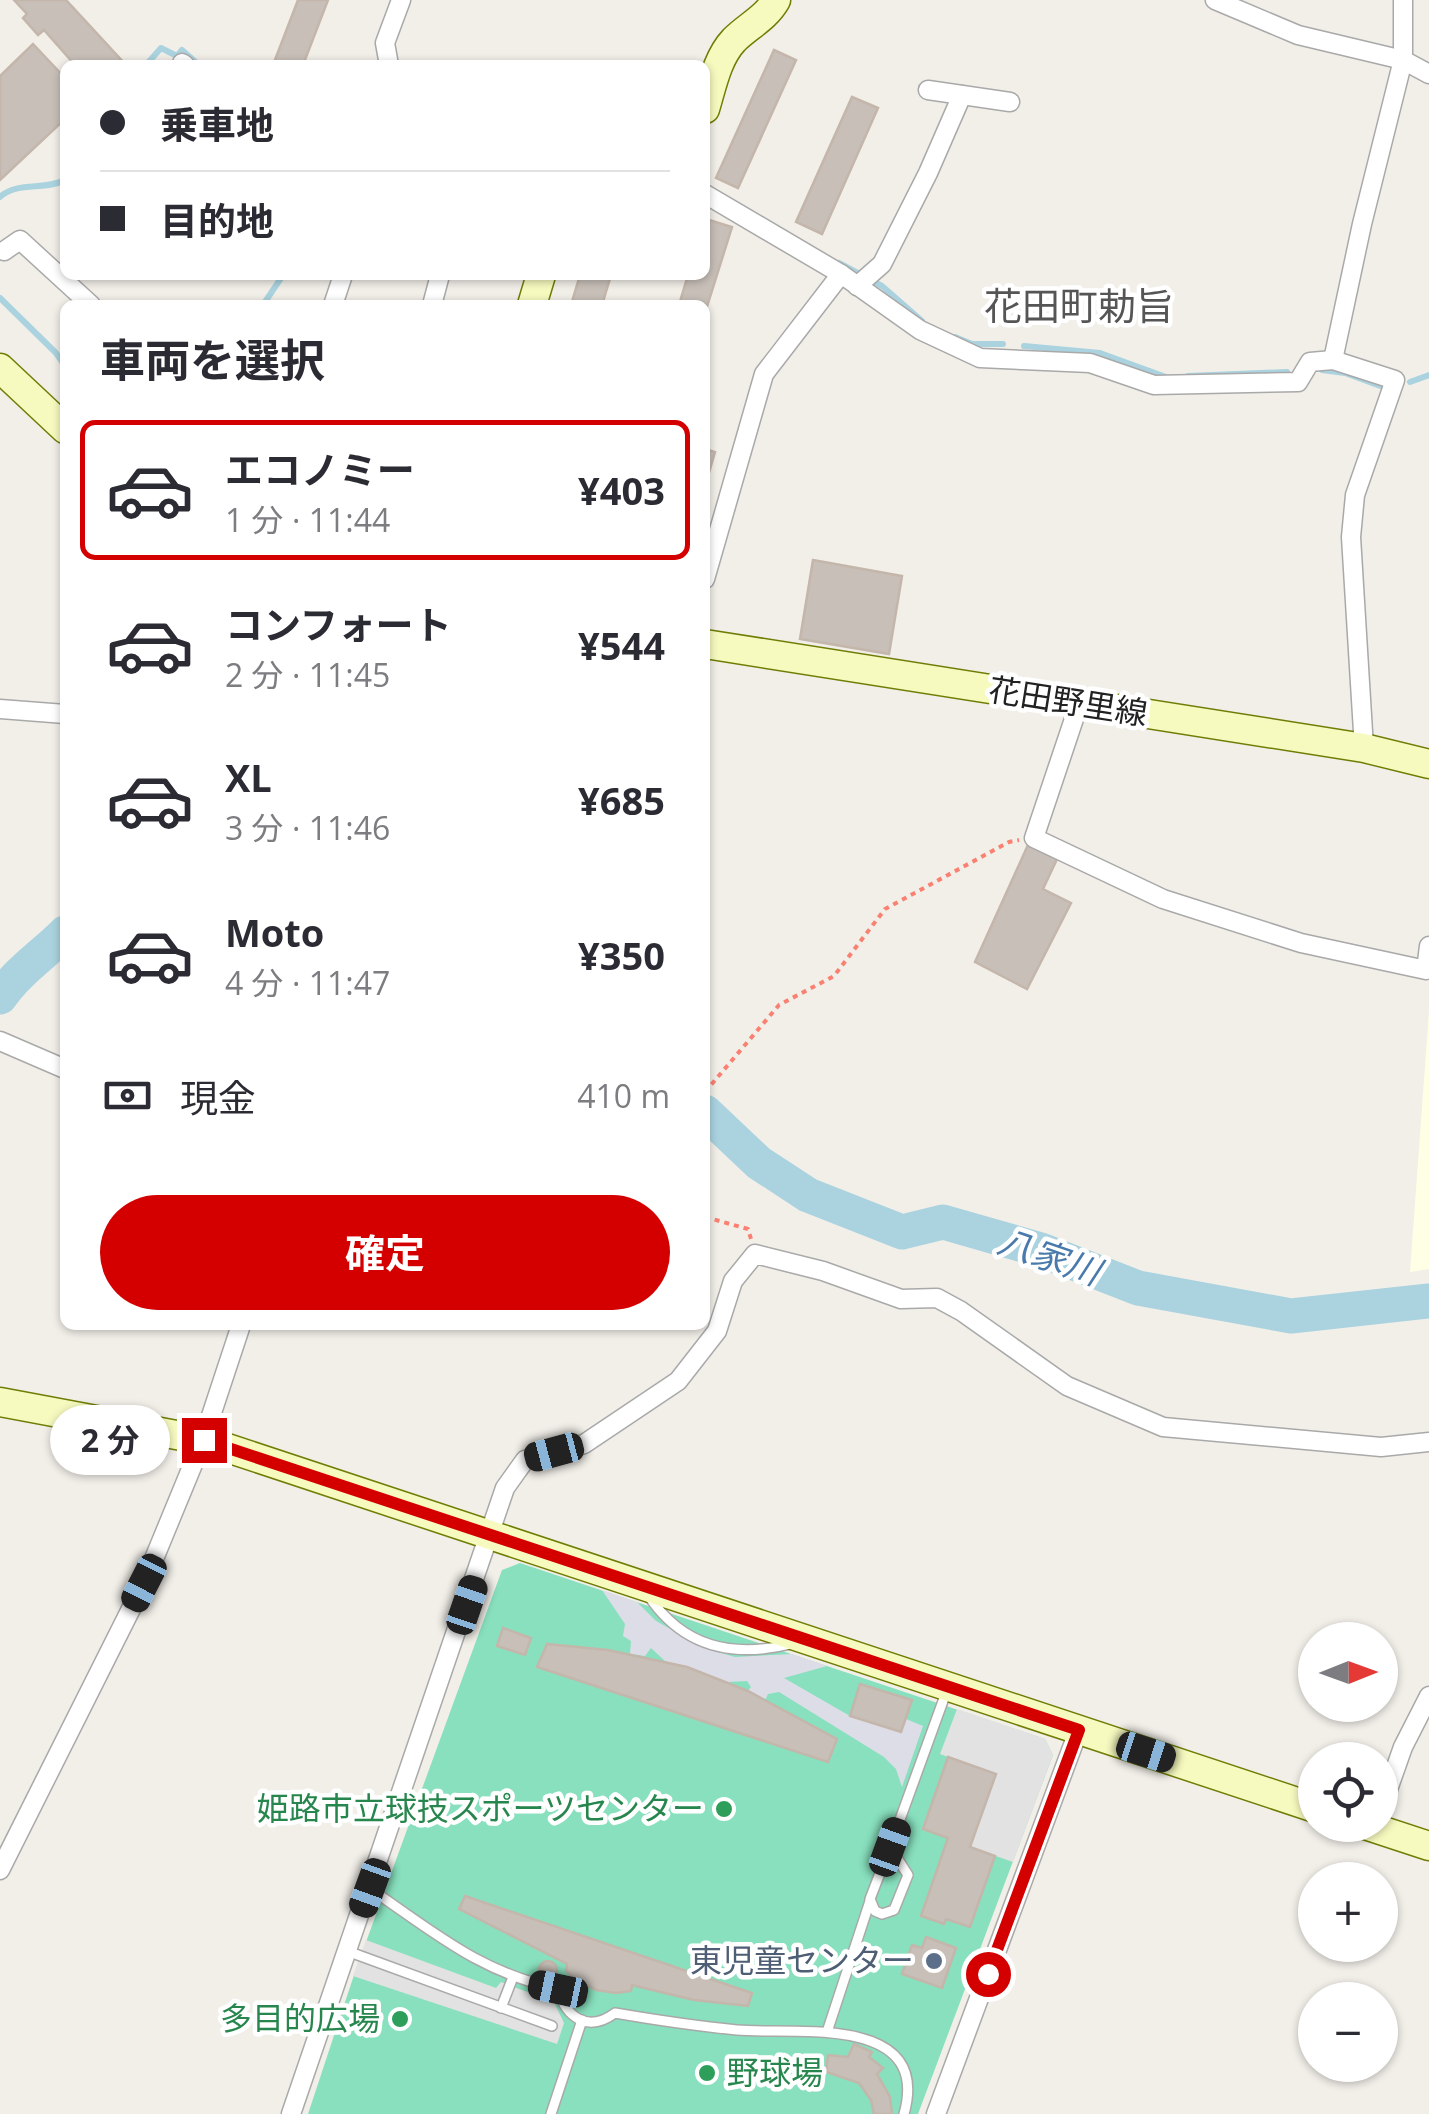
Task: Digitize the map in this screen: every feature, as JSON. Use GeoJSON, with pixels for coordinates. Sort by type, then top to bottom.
{"type":"FeatureCollection","features":[{"type":"Feature","properties":{"kind":"street"},"geometry":{"type":"LineString","coordinates":[[388,60],[385,43],[401,0]]}},
{"type":"Feature","properties":{"kind":"street"},"geometry":{"type":"LineString","coordinates":[[710,93],[731,43],[770,11],[776,0]]}},
{"type":"Feature","properties":{"kind":"street"},"geometry":{"type":"LineString","coordinates":[[1215,0],[1298,34],[1403,60],[1429,74]]}},
{"type":"Feature","properties":{"kind":"street"},"geometry":{"type":"LineString","coordinates":[[1333,360],[1403,60],[1402,0]]}},
{"type":"Feature","properties":{"kind":"street"},"geometry":{"type":"LineString","coordinates":[[928,90],[1010,102]]}},
{"type":"Feature","properties":{"kind":"street"},"geometry":{"type":"LineString","coordinates":[[710,562],[764,374],[858,279],[882,264],[962,95]]}},
{"type":"Feature","properties":{"kind":"street"},"geometry":{"type":"LineString","coordinates":[[710,197],[858,279],[920,330],[980,358],[1090,363],[1154,385],[1298,382],[1310,362],[1333,360],[1395,380],[1355,495],[1351,537],[1364,748]]}},
{"type":"Feature","properties":{"kind":"street"},"geometry":{"type":"LineString","coordinates":[[4,250],[20,240],[60,277]]}},
{"type":"Feature","properties":{"kind":"street"},"geometry":{"type":"LineString","coordinates":[[64,280],[86,300]]}},
{"type":"Feature","properties":{"kind":"street"},"geometry":{"type":"LineString","coordinates":[[0,368],[60,424]]}},
{"type":"Feature","properties":{"kind":"street","name":"花田野里線"},"geometry":{"type":"LineString","coordinates":[[710,645],[1364,748],[1429,764]]}},
{"type":"Feature","properties":{"kind":"street"},"geometry":{"type":"LineString","coordinates":[[1079,704],[1034,838],[1163,899],[1301,943],[1426,970],[1429,946]]}},
{"type":"Feature","properties":{"kind":"street"},"geometry":{"type":"LineString","coordinates":[[0,709],[60,714]]}},
{"type":"Feature","properties":{"kind":"street"},"geometry":{"type":"LineString","coordinates":[[0,1041],[60,1067]]}},
{"type":"Feature","properties":{"kind":"street"},"geometry":{"type":"LineString","coordinates":[[291,2114],[505,1488],[525,1460],[584,1444],[678,1381],[717,1331],[733,1281],[755,1254],[824,1271],[902,1298],[936,1298],[961,1311],[1067,1386],[1163,1426],[1381,1448],[1429,1442]]}},
{"type":"Feature","properties":{"kind":"street"},"geometry":{"type":"LineString","coordinates":[[0,1870],[144,1583],[204,1440],[239,1330]]}},
{"type":"Feature","properties":{"kind":"street"},"geometry":{"type":"LineString","coordinates":[[0,1402],[204,1440],[1298,1802]]}},
{"type":"Feature","properties":{"kind":"street"},"geometry":{"type":"LineString","coordinates":[[1398,1762],[1429,1696]]}},
{"type":"Feature","properties":{"kind":"street"},"geometry":{"type":"LineString","coordinates":[[936,2114],[1079,1730]]}},
{"type":"Feature","properties":{"kind":"street"},"geometry":{"type":"LineString","coordinates":[[1398,1832],[1429,1846]]}},
{"type":"Feature","properties":{"kind":"lane"},"geometry":{"type":"LineString","coordinates":[[828,2032],[870,1898],[949,1686]]}},
{"type":"Feature","properties":{"kind":"lane"},"geometry":{"type":"LineString","coordinates":[[870,1898],[882,1914],[898,1904],[908,1875],[890,1847]]}},
{"type":"Feature","properties":{"kind":"lane"},"geometry":{"type":"LineString","coordinates":[[370,1888],[452,1946],[512,1977],[558,1989],[562,2005],[582,2020],[606,2020],[615,2013],[742,2031],[828,2032],[866,2038],[892,2054],[903,2070],[908,2086],[904,2114]]}},
{"type":"Feature","properties":{"kind":"lane"},"geometry":{"type":"LineString","coordinates":[[347,1951],[552,2026]]}},
{"type":"Feature","properties":{"kind":"lane"},"geometry":{"type":"LineString","coordinates":[[501,2008],[512,1977]]}},
{"type":"Feature","properties":{"kind":"lane"},"geometry":{"type":"LineString","coordinates":[[551,2114],[582,2020]]}},
{"type":"Feature","properties":{"kind":"path"},"geometry":{"type":"LineString","coordinates":[[710,1086],[778,1004],[834,976],[885,909],[1008,842],[1034,838]]}},
{"type":"Feature","properties":{"kind":"path"},"geometry":{"type":"LineString","coordinates":[[710,1219],[748,1230],[755,1254]]}},
{"type":"Feature","properties":{"kind":"shaded area"},"geometry":{"type":"Polygon","coordinates":[[[1429,1011],[1429,1269],[1410,1272],[1429,1011]]]}},
{"type":"Feature","properties":{"kind":"shaded area"},"geometry":{"type":"Polygon","coordinates":[[[602,1590],[637,1602],[656,1621],[707,1649],[735,1657],[792,1654],[827,1666],[784,1678],[850,1716],[901,1732],[906,1719],[923,1726],[902,1787],[896,1769],[884,1757],[779,1692],[768,1694],[765,1700],[748,1691],[751,1687],[747,1681],[727,1682],[665,1661],[651,1648],[645,1656],[630,1654],[631,1641],[623,1636],[625,1624],[602,1590]]]}},
{"type":"Feature","properties":{"kind":"shaded area"},"geometry":{"type":"Polygon","coordinates":[[[957,1709],[1045,1739],[1053,1755],[1013,1862],[970,1847],[995,1774],[940,1754],[957,1709]]]}},
{"type":"Feature","properties":{"kind":"shaded area"},"geometry":{"type":"Polygon","coordinates":[[[366,1940],[496,1988],[501,1982],[554,2002],[564,2023],[557,2044],[353,1976],[366,1940]]]}},
{"type":"Feature","properties":{"kind":"green space","name":"姫路市立球技スポーツセンター"},"geometry":{"type":"Polygon","coordinates":[[[520,1563],[1045,1739],[1053,1755],[918,2114],[308,2114],[355,1972],[502,1570],[520,1563]]]}},
{"type":"Feature","properties":{"kind":"building"},"geometry":{"type":"Polygon","coordinates":[[[14,0],[66,0],[121,60],[71,60],[44,30],[38,35],[23,18],[27,14],[14,0]]]}},
{"type":"Feature","properties":{"kind":"building"},"geometry":{"type":"Polygon","coordinates":[[[298,0],[328,0],[305,60],[275,60],[298,0]]]}},
{"type":"Feature","properties":{"kind":"building"},"geometry":{"type":"Polygon","coordinates":[[[33,44],[60,73],[60,124],[0,180],[0,76],[33,44]]]}},
{"type":"Feature","properties":{"kind":"building"},"geometry":{"type":"Polygon","coordinates":[[[774,50],[796,60],[738,188],[716,178],[774,50]]]}},
{"type":"Feature","properties":{"kind":"building"},"geometry":{"type":"Polygon","coordinates":[[[852,97],[878,108],[822,234],[796,222],[852,97]]]}},
{"type":"Feature","properties":{"kind":"building"},"geometry":{"type":"Polygon","coordinates":[[[710,220],[732,227],[709,300],[680,300],[686,280],[710,280],[710,220]]]}},
{"type":"Feature","properties":{"kind":"building"},"geometry":{"type":"Polygon","coordinates":[[[578,280],[610,280],[604,300],[572,300],[578,280]]]}},
{"type":"Feature","properties":{"kind":"building"},"geometry":{"type":"Polygon","coordinates":[[[813,560],[902,576],[889,654],[800,639],[813,560]]]}},
{"type":"Feature","properties":{"kind":"building"},"geometry":{"type":"Polygon","coordinates":[[[1028,845],[1057,859],[1043,889],[1071,903],[1027,989],[975,962],[1028,845]]]}},
{"type":"Feature","properties":{"kind":"building"},"geometry":{"type":"Polygon","coordinates":[[[503,1628],[531,1638],[525,1655],[497,1646],[503,1628]]]}},
{"type":"Feature","properties":{"kind":"building"},"geometry":{"type":"Polygon","coordinates":[[[547,1644],[608,1650],[687,1667],[748,1691],[837,1739],[828,1762],[537,1667],[547,1644]]]}},
{"type":"Feature","properties":{"kind":"building"},"geometry":{"type":"Polygon","coordinates":[[[860,1684],[912,1700],[901,1732],[850,1716],[860,1684]]]}},
{"type":"Feature","properties":{"kind":"building"},"geometry":{"type":"Polygon","coordinates":[[[948,1757],[996,1774],[970,1847],[995,1856],[970,1927],[921,1916],[948,1838],[923,1829],[948,1757]]]}},
{"type":"Feature","properties":{"kind":"building"},"geometry":{"type":"Polygon","coordinates":[[[465,1896],[752,1993],[748,2006],[694,2000],[632,1985],[631,1991],[596,1990],[566,1971],[567,1964],[459,1909],[465,1896]]]}},
{"type":"Feature","properties":{"kind":"building"},"geometry":{"type":"Polygon","coordinates":[[[926,1937],[956,1948],[942,1988],[902,1974],[912,1945],[922,1948],[926,1937]]]}},
{"type":"Feature","properties":{"kind":"building"},"geometry":{"type":"Polygon","coordinates":[[[548,1961],[557,1970],[548,1979],[539,1970],[548,1961]]]}},
{"type":"Feature","properties":{"kind":"building"},"geometry":{"type":"Polygon","coordinates":[[[854,2044],[872,2052],[869,2057],[883,2068],[877,2074],[890,2097],[892,2114],[874,2114],[871,2100],[859,2083],[826,2072],[828,2055],[848,2057],[854,2044]]]}},
{"type":"Feature","properties":{"kind":"waterway"},"geometry":{"type":"LineString","coordinates":[[150,60],[161,48],[177,56],[182,50],[193,60]]}},
{"type":"Feature","properties":{"kind":"waterway"},"geometry":{"type":"LineString","coordinates":[[0,197],[15,189],[60,182]]}},
{"type":"Feature","properties":{"kind":"waterway"},"geometry":{"type":"LineString","coordinates":[[839,263],[882,286],[922,321]]}},
{"type":"Feature","properties":{"kind":"waterway"},"geometry":{"type":"LineString","coordinates":[[266,300],[280,280]]}},
{"type":"Feature","properties":{"kind":"waterway"},"geometry":{"type":"LineString","coordinates":[[0,298],[60,359]]}},
{"type":"Feature","properties":{"kind":"waterway"},"geometry":{"type":"LineString","coordinates":[[955,337],[972,344],[1003,344]]}},
{"type":"Feature","properties":{"kind":"waterway"},"geometry":{"type":"LineString","coordinates":[[1024,346],[1100,353],[1166,377]]}},
{"type":"Feature","properties":{"kind":"waterway"},"geometry":{"type":"LineString","coordinates":[[1322,370],[1345,373],[1383,387]]}},
{"type":"Feature","properties":{"kind":"waterway"},"geometry":{"type":"LineString","coordinates":[[1188,376],[1287,372]]}},
{"type":"Feature","properties":{"kind":"waterway"},"geometry":{"type":"LineString","coordinates":[[1410,382],[1429,375]]}},
{"type":"Feature","properties":{"kind":"waterway","name":"八家川"},"geometry":{"type":"LineString","coordinates":[[0,997],[60,938]]}},
{"type":"Feature","properties":{"kind":"waterway","name":"八家川"},"geometry":{"type":"LineString","coordinates":[[710,1117],[759,1163],[808,1195],[902,1232],[943,1222],[1041,1250],[1138,1288],[1291,1316],[1429,1301]]}},
{"type":"Feature","properties":{"kind":"place","name":"姫路市立球技スポーツセンター"},"geometry":{"type":"Point","coordinates":[724,1809]}},
{"type":"Feature","properties":{"kind":"place","name":"東児童センター"},"geometry":{"type":"Point","coordinates":[934,1961]}},
{"type":"Feature","properties":{"kind":"place","name":"多目的広場"},"geometry":{"type":"Point","coordinates":[400,2019]}},
{"type":"Feature","properties":{"kind":"place","name":"野球場"},"geometry":{"type":"Point","coordinates":[707,2073]}},
{"type":"Feature","properties":{"kind":"district","name":"花田町勅旨"},"geometry":{"type":"Point","coordinates":[1079,307]}},
{"type":"Feature","properties":{"kind":"route"},"geometry":{"type":"LineString","coordinates":[[204,1440],[1079,1730],[988,1974]]}}]}
